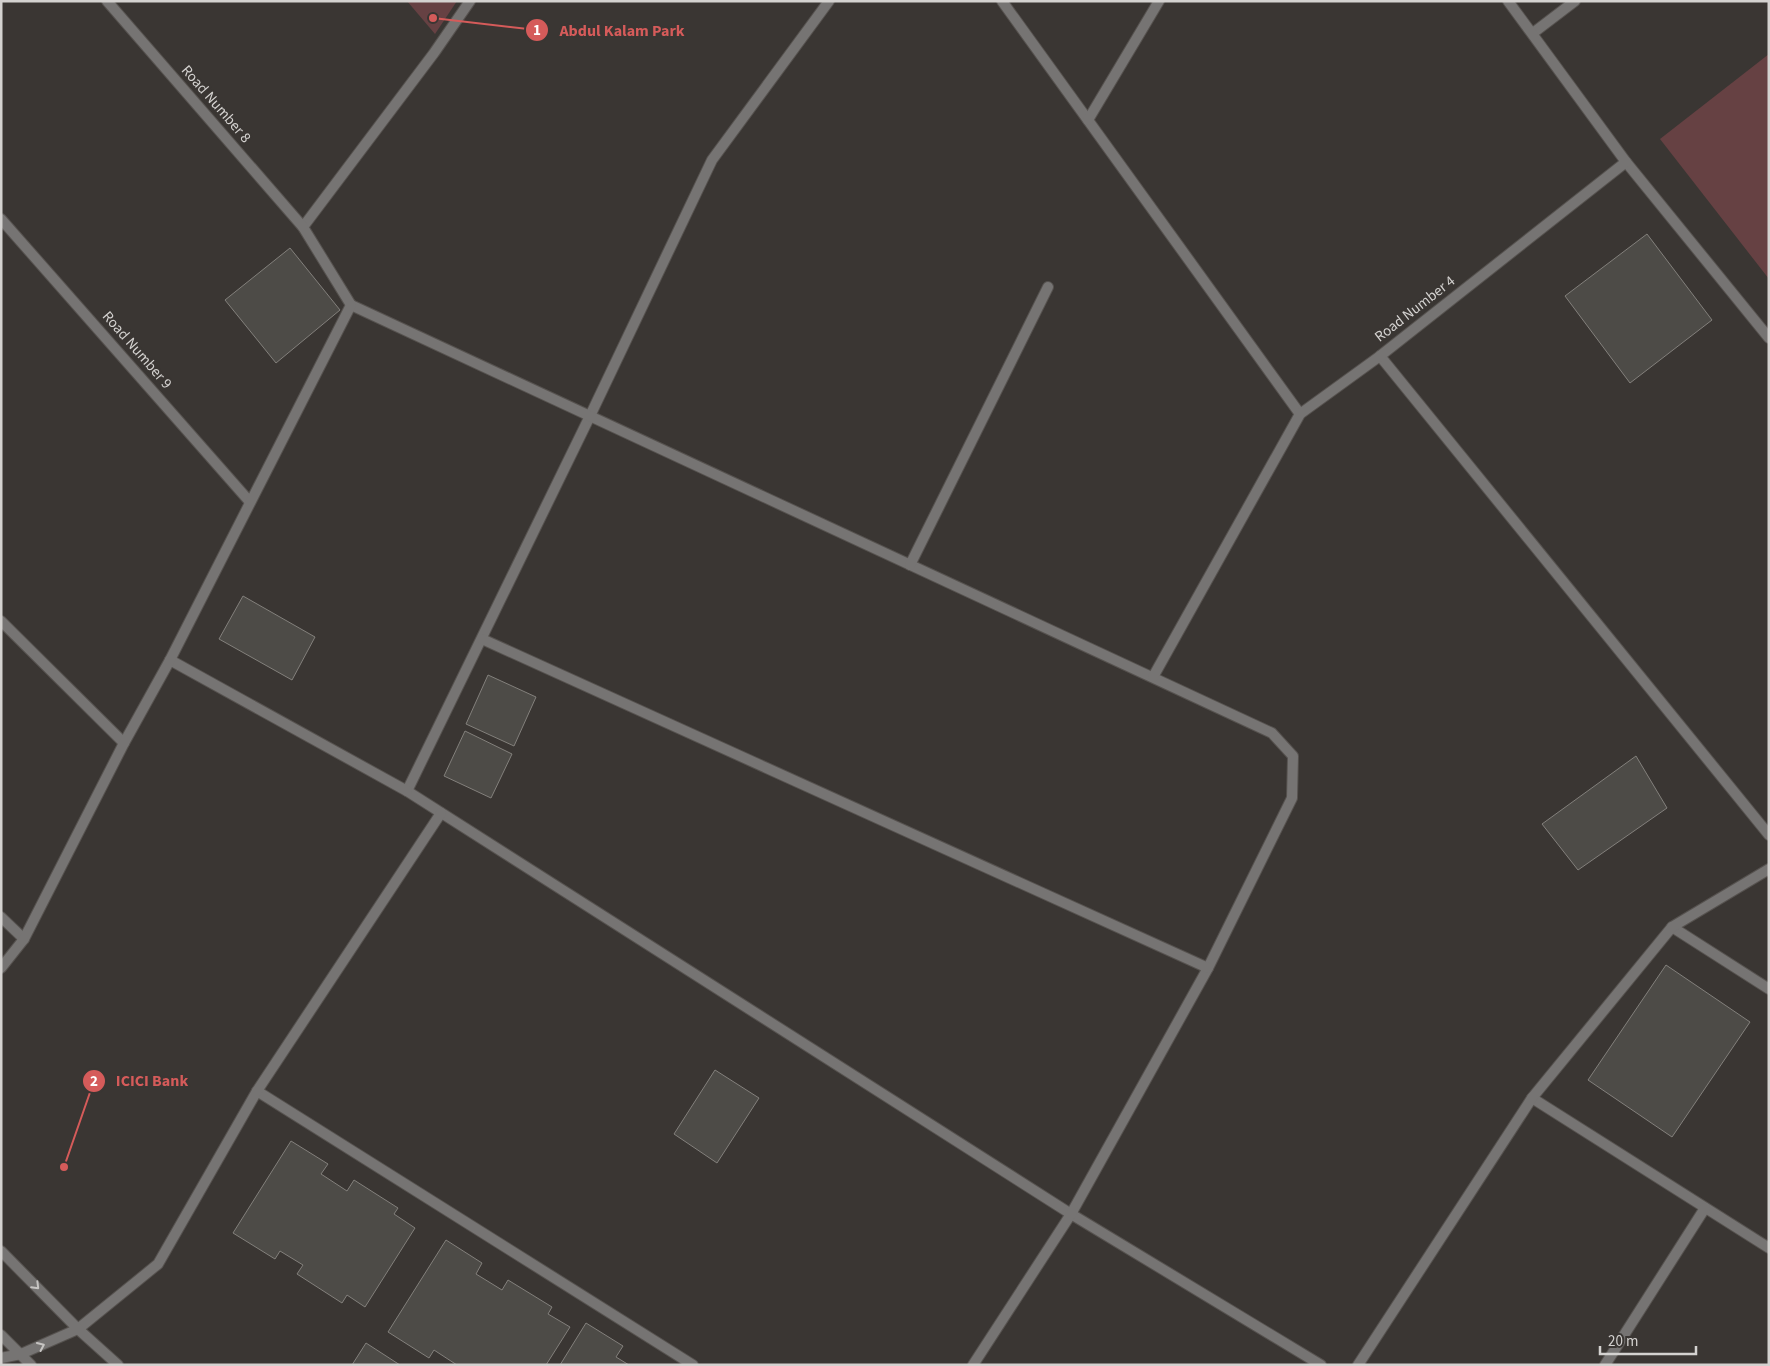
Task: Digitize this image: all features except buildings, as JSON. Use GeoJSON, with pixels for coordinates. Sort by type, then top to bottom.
{"type":"FeatureCollection","features":[{"type":"Feature","properties":{"kind":"street","name":"Road Number 8"},"geometry":{"type":"LineString","coordinates":[[107,1],[303,227],[350,305]]}},
{"type":"Feature","properties":{"kind":"street"},"geometry":{"type":"LineString","coordinates":[[303,227],[434,53],[470,1]]}},
{"type":"Feature","properties":{"kind":"street"},"geometry":{"type":"LineString","coordinates":[[407,791],[590,416],[712,160],[829,1]]}},
{"type":"Feature","properties":{"kind":"street"},"geometry":{"type":"LineString","coordinates":[[1002,1],[1300,414]]}},
{"type":"Feature","properties":{"kind":"street"},"geometry":{"type":"LineString","coordinates":[[1088,120],[1159,1]]}},
{"type":"Feature","properties":{"kind":"street"},"geometry":{"type":"LineString","coordinates":[[1508,1],[1626,162],[1769,338]]}},
{"type":"Feature","properties":{"kind":"street"},"geometry":{"type":"LineString","coordinates":[[1533,33],[1575,1]]}},
{"type":"Feature","properties":{"kind":"street","name":"Road Number 4"},"geometry":{"type":"LineString","coordinates":[[1153,677],[1300,414],[1380,356],[1626,162]]}},
{"type":"Feature","properties":{"kind":"street","name":"Road Number 9"},"geometry":{"type":"LineString","coordinates":[[1,219],[250,502]]}},
{"type":"Feature","properties":{"kind":"street"},"geometry":{"type":"LineString","coordinates":[[910,565],[1048,287]]}},
{"type":"Feature","properties":{"kind":"street"},"geometry":{"type":"LineString","coordinates":[[1,968],[24,939],[124,743],[170,660],[350,305],[1272,733],[1293,756],[1292,798],[1208,968],[1071,1214],[973,1365]]}},
{"type":"Feature","properties":{"kind":"street"},"geometry":{"type":"LineString","coordinates":[[1380,356],[1769,835]]}},
{"type":"Feature","properties":{"kind":"street"},"geometry":{"type":"LineString","coordinates":[[1,621],[124,743]]}},
{"type":"Feature","properties":{"kind":"street"},"geometry":{"type":"LineString","coordinates":[[482,639],[1208,968]]}},
{"type":"Feature","properties":{"kind":"street"},"geometry":{"type":"LineString","coordinates":[[170,660],[407,791],[1071,1214],[1321,1365]]}},
{"type":"Feature","properties":{"kind":"street"},"geometry":{"type":"LineString","coordinates":[[1,1358],[21,1354],[78,1329],[158,1264],[257,1091],[441,813]]}},
{"type":"Feature","properties":{"kind":"street"},"geometry":{"type":"LineString","coordinates":[[1358,1365],[1532,1098],[1672,927],[1769,869]]}},
{"type":"Feature","properties":{"kind":"street"},"geometry":{"type":"LineString","coordinates":[[1,917],[24,939]]}},
{"type":"Feature","properties":{"kind":"street"},"geometry":{"type":"LineString","coordinates":[[1672,927],[1769,989]]}},
{"type":"Feature","properties":{"kind":"street"},"geometry":{"type":"LineString","coordinates":[[257,1091],[693,1365]]}},
{"type":"Feature","properties":{"kind":"street"},"geometry":{"type":"LineString","coordinates":[[1532,1098],[1769,1248]]}},
{"type":"Feature","properties":{"kind":"street"},"geometry":{"type":"LineString","coordinates":[[1605,1365],[1705,1208]]}},
{"type":"Feature","properties":{"kind":"street"},"geometry":{"type":"LineString","coordinates":[[1,1251],[78,1329],[118,1365]]}},
{"type":"Feature","properties":{"kind":"street"},"geometry":{"type":"LineString","coordinates":[[1,1335],[31,1365]]}},
{"type":"Feature","properties":{"kind":"shaded area"},"geometry":{"type":"Polygon","coordinates":[[[407,1],[457,1],[435,34],[407,1]]]}},
{"type":"Feature","properties":{"kind":"shaded area"},"geometry":{"type":"Polygon","coordinates":[[[1769,54],[1769,279],[1660,139],[1769,54]]]}},
{"type":"Feature","properties":{"kind":"place","name":"Abdul Kalam Park"},"geometry":{"type":"Point","coordinates":[433,18]}},
{"type":"Feature","properties":{"kind":"place","name":"ICICI Bank"},"geometry":{"type":"Point","coordinates":[64,1167]}}]}
